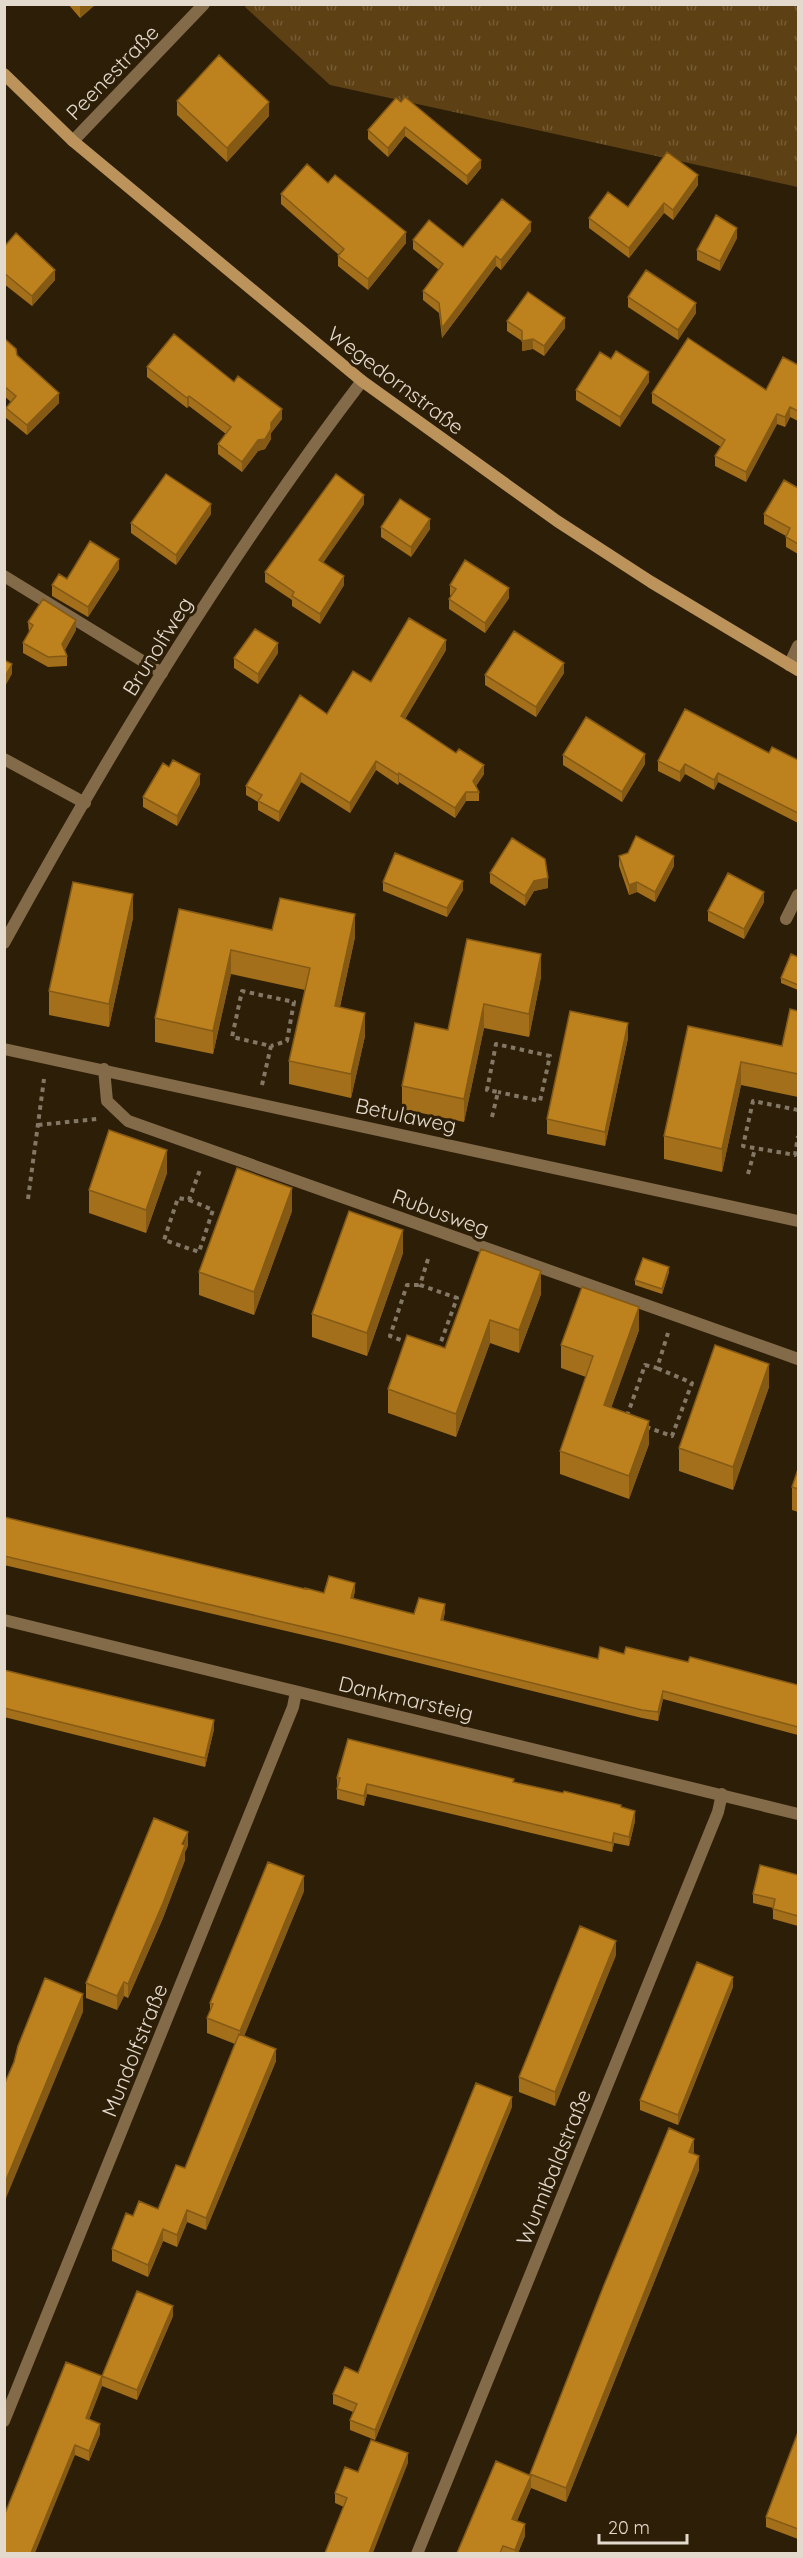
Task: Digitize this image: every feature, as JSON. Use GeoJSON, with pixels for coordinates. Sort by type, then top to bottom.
{"type":"FeatureCollection","features":[{"type":"Feature","properties":{"kind":"street","name":"Peenestraße"},"geometry":{"type":"LineString","coordinates":[[73,141],[204,4]]}},
{"type":"Feature","properties":{"kind":"street","name":"Wegedornstraße"},"geometry":{"type":"LineString","coordinates":[[4,74],[73,141],[362,381],[566,528],[794,668]]}},
{"type":"Feature","properties":{"kind":"street","name":"Brunolfweg"},"geometry":{"type":"LineString","coordinates":[[4,944],[84,803],[162,673],[251,533],[362,381]]}},
{"type":"Feature","properties":{"kind":"street"},"geometry":{"type":"LineString","coordinates":[[4,576],[162,673]]}},
{"type":"Feature","properties":{"kind":"street"},"geometry":{"type":"LineString","coordinates":[[794,668],[798,646]]}},
{"type":"Feature","properties":{"kind":"street"},"geometry":{"type":"LineString","coordinates":[[4,759],[84,803]]}},
{"type":"Feature","properties":{"kind":"street"},"geometry":{"type":"LineString","coordinates":[[786,919],[798,895]]}},
{"type":"Feature","properties":{"kind":"street","name":"Betulaweg"},"geometry":{"type":"LineString","coordinates":[[4,1049],[798,1221]]}},
{"type":"Feature","properties":{"kind":"street"},"geometry":{"type":"LineString","coordinates":[[104,1069],[107,1101],[123,1117]]}},
{"type":"Feature","properties":{"kind":"street","name":"Rubusweg"},"geometry":{"type":"LineString","coordinates":[[123,1117],[128,1121],[798,1359]]}},
{"type":"Feature","properties":{"kind":"street","name":"Dankmarsteig"},"geometry":{"type":"LineString","coordinates":[[4,1620],[798,1814]]}},
{"type":"Feature","properties":{"kind":"street","name":"Mundolfstraße"},"geometry":{"type":"LineString","coordinates":[[4,2421],[288,1718],[296,1692]]}},
{"type":"Feature","properties":{"kind":"street","name":"Wunnibaldstraße"},"geometry":{"type":"LineString","coordinates":[[417,2553],[718,1812],[722,1794]]}},
{"type":"Feature","properties":{"kind":"path"},"geometry":{"type":"LineString","coordinates":[[242,991],[294,1002],[286,1041],[271,1046],[232,1037],[242,991]]}},
{"type":"Feature","properties":{"kind":"path"},"geometry":{"type":"LineString","coordinates":[[496,1044],[550,1056],[540,1101],[498,1092],[487,1090],[496,1044]]}},
{"type":"Feature","properties":{"kind":"path"},"geometry":{"type":"LineString","coordinates":[[258,1103],[271,1046]]}},
{"type":"Feature","properties":{"kind":"path"},"geometry":{"type":"LineString","coordinates":[[28,1199],[47,1058]]}},
{"type":"Feature","properties":{"kind":"path"},"geometry":{"type":"LineString","coordinates":[[492,1117],[498,1092]]}},
{"type":"Feature","properties":{"kind":"path"},"geometry":{"type":"LineString","coordinates":[[798,1110],[753,1101],[743,1146],[795,1155],[798,1136]]}},
{"type":"Feature","properties":{"kind":"path"},"geometry":{"type":"LineString","coordinates":[[38,1125],[123,1117]]}},
{"type":"Feature","properties":{"kind":"path"},"geometry":{"type":"LineString","coordinates":[[189,1200],[207,1149]]}},
{"type":"Feature","properties":{"kind":"path"},"geometry":{"type":"LineString","coordinates":[[748,1174],[755,1149]]}},
{"type":"Feature","properties":{"kind":"path"},"geometry":{"type":"LineString","coordinates":[[178,1197],[189,1200],[213,1210],[199,1252],[164,1240],[178,1197]]}},
{"type":"Feature","properties":{"kind":"path"},"geometry":{"type":"LineString","coordinates":[[420,1285],[428,1259]]}},
{"type":"Feature","properties":{"kind":"path"},"geometry":{"type":"LineString","coordinates":[[419,1346],[390,1336],[408,1285],[420,1285],[457,1298],[438,1352],[428,1349]]}},
{"type":"Feature","properties":{"kind":"path"},"geometry":{"type":"LineString","coordinates":[[657,1368],[674,1315]]}},
{"type":"Feature","properties":{"kind":"path"},"geometry":{"type":"LineString","coordinates":[[635,1423],[626,1419],[645,1365],[692,1383],[672,1436],[644,1426]]}},
{"type":"Feature","properties":{"kind":"green space"},"geometry":{"type":"Polygon","coordinates":[[[247,4],[798,5],[798,187],[330,85],[245,7],[247,4]]]}},
{"type":"Feature","properties":{"kind":"building"},"geometry":{"type":"Polygon","coordinates":[[[219,55],[269,102],[227,148],[177,101],[219,55]]]}},
{"type":"Feature","properties":{"kind":"building"},"geometry":{"type":"Polygon","coordinates":[[[405,97],[481,160],[467,176],[405,127],[388,148],[368,130],[396,98],[401,102],[405,97]]]}},
{"type":"Feature","properties":{"kind":"building"},"geometry":{"type":"Polygon","coordinates":[[[667,152],[698,175],[673,210],[664,203],[629,248],[589,218],[608,192],[628,207],[667,152]]]}},
{"type":"Feature","properties":{"kind":"building"},"geometry":{"type":"Polygon","coordinates":[[[307,164],[328,183],[335,175],[406,232],[368,279],[338,256],[344,249],[281,194],[307,164]]]}},
{"type":"Feature","properties":{"kind":"building"},"geometry":{"type":"Polygon","coordinates":[[[502,199],[531,222],[501,260],[496,256],[442,328],[439,303],[423,291],[443,264],[413,240],[429,220],[463,247],[502,199]]]}},
{"type":"Feature","properties":{"kind":"building"},"geometry":{"type":"Polygon","coordinates":[[[716,215],[737,228],[720,261],[697,250],[716,215]]]}},
{"type":"Feature","properties":{"kind":"building"},"geometry":{"type":"Polygon","coordinates":[[[16,233],[55,270],[32,296],[4,273],[4,247],[16,233]]]}},
{"type":"Feature","properties":{"kind":"building"},"geometry":{"type":"Polygon","coordinates":[[[646,270],[696,303],[678,330],[628,297],[646,270]]]}},
{"type":"Feature","properties":{"kind":"building"},"geometry":{"type":"Polygon","coordinates":[[[528,292],[565,318],[544,346],[533,339],[522,341],[522,331],[507,321],[528,292]]]}},
{"type":"Feature","properties":{"kind":"building"},"geometry":{"type":"Polygon","coordinates":[[[174,334],[234,382],[238,376],[282,409],[271,423],[271,429],[265,439],[258,440],[242,462],[218,444],[231,427],[189,396],[187,398],[147,367],[174,334]]]}},
{"type":"Feature","properties":{"kind":"building"},"geometry":{"type":"Polygon","coordinates":[[[688,338],[766,390],[783,357],[798,365],[798,411],[790,407],[785,417],[777,414],[746,472],[715,456],[725,440],[652,393],[688,338]]]}},
{"type":"Feature","properties":{"kind":"building"},"geometry":{"type":"Polygon","coordinates":[[[5,339],[16,349],[17,355],[59,393],[27,425],[6,408],[16,396],[4,386],[5,339]]]}},
{"type":"Feature","properties":{"kind":"building"},"geometry":{"type":"Polygon","coordinates":[[[616,351],[649,372],[620,417],[576,390],[600,352],[611,359],[616,351]]]}},
{"type":"Feature","properties":{"kind":"building"},"geometry":{"type":"Polygon","coordinates":[[[166,474],[211,504],[176,555],[131,523],[166,474]]]}},
{"type":"Feature","properties":{"kind":"building"},"geometry":{"type":"Polygon","coordinates":[[[336,474],[364,495],[319,560],[344,576],[320,614],[292,596],[294,592],[265,572],[336,474]]]}},
{"type":"Feature","properties":{"kind":"building"},"geometry":{"type":"Polygon","coordinates":[[[784,480],[798,488],[798,544],[786,537],[790,528],[764,514],[784,480]]]}},
{"type":"Feature","properties":{"kind":"building"},"geometry":{"type":"Polygon","coordinates":[[[400,499],[430,519],[411,547],[381,527],[400,499]]]}},
{"type":"Feature","properties":{"kind":"building"},"geometry":{"type":"Polygon","coordinates":[[[90,541],[119,559],[88,607],[52,585],[59,574],[67,579],[90,541]]]}},
{"type":"Feature","properties":{"kind":"building"},"geometry":{"type":"Polygon","coordinates":[[[465,560],[509,588],[485,623],[449,599],[456,589],[450,585],[465,560]]]}},
{"type":"Feature","properties":{"kind":"building"},"geometry":{"type":"Polygon","coordinates":[[[43,599],[76,620],[62,644],[67,656],[48,657],[23,643],[33,625],[28,622],[43,599]]]}},
{"type":"Feature","properties":{"kind":"building"},"geometry":{"type":"Polygon","coordinates":[[[409,618],[446,640],[401,716],[456,753],[459,749],[484,765],[473,781],[479,792],[466,792],[455,808],[376,761],[350,803],[301,773],[279,812],[258,801],[262,795],[246,786],[300,695],[327,714],[353,671],[371,682],[409,618]]]}},
{"type":"Feature","properties":{"kind":"building"},"geometry":{"type":"Polygon","coordinates":[[[255,629],[278,643],[258,674],[234,658],[255,629]]]}},
{"type":"Feature","properties":{"kind":"building"},"geometry":{"type":"Polygon","coordinates":[[[514,631],[564,663],[536,707],[485,675],[514,631]]]}},
{"type":"Feature","properties":{"kind":"building"},"geometry":{"type":"Polygon","coordinates":[[[4,660],[12,664],[4,678],[4,660]]]}},
{"type":"Feature","properties":{"kind":"building"},"geometry":{"type":"Polygon","coordinates":[[[685,709],[769,753],[772,747],[798,760],[798,813],[718,773],[714,780],[685,764],[680,772],[658,761],[685,709]]]}},
{"type":"Feature","properties":{"kind":"building"},"geometry":{"type":"Polygon","coordinates":[[[586,717],[645,754],[622,792],[563,755],[586,717]]]}},
{"type":"Feature","properties":{"kind":"building"},"geometry":{"type":"Polygon","coordinates":[[[173,760],[200,774],[177,816],[143,797],[163,763],[169,767],[173,760]]]}},
{"type":"Feature","properties":{"kind":"building"},"geometry":{"type":"Polygon","coordinates":[[[636,836],[674,856],[655,892],[637,882],[629,885],[619,856],[628,853],[636,836]]]}},
{"type":"Feature","properties":{"kind":"building"},"geometry":{"type":"Polygon","coordinates":[[[512,838],[545,859],[548,878],[534,881],[525,896],[490,873],[512,838]]]}},
{"type":"Feature","properties":{"kind":"building"},"geometry":{"type":"Polygon","coordinates":[[[395,853],[463,881],[447,908],[383,882],[395,853]]]}},
{"type":"Feature","properties":{"kind":"building"},"geometry":{"type":"Polygon","coordinates":[[[728,873],[764,892],[744,929],[708,911],[728,873]]]}},
{"type":"Feature","properties":{"kind":"building"},"geometry":{"type":"Polygon","coordinates":[[[73,882],[133,894],[109,1004],[49,991],[73,882]]]}},
{"type":"Feature","properties":{"kind":"building"},"geometry":{"type":"Polygon","coordinates":[[[280,898],[355,914],[335,1006],[365,1013],[351,1074],[289,1061],[310,968],[231,950],[213,1031],[155,1018],[179,909],[272,930],[280,898]]]}},
{"type":"Feature","properties":{"kind":"building"},"geometry":{"type":"Polygon","coordinates":[[[467,939],[541,954],[529,1014],[484,1004],[464,1099],[402,1086],[415,1023],[448,1030],[467,939]]]}},
{"type":"Feature","properties":{"kind":"building"},"geometry":{"type":"Polygon","coordinates":[[[791,954],[798,957],[798,985],[781,978],[791,954]]]}},
{"type":"Feature","properties":{"kind":"building"},"geometry":{"type":"Polygon","coordinates":[[[790,1009],[798,1011],[798,1074],[741,1062],[722,1149],[664,1136],[688,1026],[782,1046],[790,1009]]]}},
{"type":"Feature","properties":{"kind":"building"},"geometry":{"type":"Polygon","coordinates":[[[570,1011],[628,1023],[605,1132],[547,1119],[570,1011]]]}},
{"type":"Feature","properties":{"kind":"building"},"geometry":{"type":"Polygon","coordinates":[[[109,1130],[167,1150],[146,1210],[89,1190],[109,1130]]]}},
{"type":"Feature","properties":{"kind":"building"},"geometry":{"type":"Polygon","coordinates":[[[237,1168],[292,1188],[254,1292],[199,1272],[237,1168]]]}},
{"type":"Feature","properties":{"kind":"building"},"geometry":{"type":"Polygon","coordinates":[[[349,1211],[403,1230],[367,1333],[312,1314],[349,1211]]]}},
{"type":"Feature","properties":{"kind":"building"},"geometry":{"type":"Polygon","coordinates":[[[481,1249],[541,1271],[519,1330],[490,1320],[456,1414],[388,1389],[407,1335],[445,1348],[481,1249]]]}},
{"type":"Feature","properties":{"kind":"building"},"geometry":{"type":"Polygon","coordinates":[[[643,1258],[669,1267],[662,1289],[635,1280],[643,1258]]]}},
{"type":"Feature","properties":{"kind":"building"},"geometry":{"type":"Polygon","coordinates":[[[582,1287],[639,1307],[604,1405],[649,1421],[629,1476],[560,1451],[593,1356],[561,1345],[582,1287]]]}},
{"type":"Feature","properties":{"kind":"building"},"geometry":{"type":"Polygon","coordinates":[[[715,1345],[769,1364],[733,1467],[679,1448],[715,1345]]]}},
{"type":"Feature","properties":{"kind":"building"},"geometry":{"type":"Polygon","coordinates":[[[798,1469],[798,1489],[792,1487],[798,1469]]]}},
{"type":"Feature","properties":{"kind":"building"},"geometry":{"type":"Polygon","coordinates":[[[4,1517],[324,1593],[329,1576],[355,1583],[351,1598],[414,1614],[419,1598],[445,1604],[441,1620],[598,1659],[600,1647],[624,1654],[626,1647],[688,1662],[690,1657],[798,1685],[798,1727],[663,1691],[658,1712],[642,1710],[4,1556],[4,1517]]]}},
{"type":"Feature","properties":{"kind":"building"},"geometry":{"type":"Polygon","coordinates":[[[4,1670],[214,1720],[205,1758],[4,1708],[4,1670]]]}},
{"type":"Feature","properties":{"kind":"building"},"geometry":{"type":"Polygon","coordinates":[[[348,1739],[514,1779],[513,1782],[563,1793],[564,1791],[621,1805],[621,1807],[635,1811],[629,1837],[614,1833],[612,1843],[367,1784],[364,1796],[337,1789],[340,1778],[337,1778],[348,1739]]]}},
{"type":"Feature","properties":{"kind":"building"},"geometry":{"type":"Polygon","coordinates":[[[154,1818],[188,1832],[163,1903],[128,1984],[124,1982],[117,1996],[86,1983],[154,1818]]]}},
{"type":"Feature","properties":{"kind":"building"},"geometry":{"type":"Polygon","coordinates":[[[268,1862],[304,1876],[240,2031],[207,2018],[213,2004],[210,2003],[268,1862]]]}},
{"type":"Feature","properties":{"kind":"building"},"geometry":{"type":"Polygon","coordinates":[[[760,1865],[798,1875],[798,1916],[773,1909],[775,1899],[753,1894],[760,1865]]]}},
{"type":"Feature","properties":{"kind":"building"},"geometry":{"type":"Polygon","coordinates":[[[580,1926],[616,1941],[555,2092],[519,2077],[580,1926]]]}},
{"type":"Feature","properties":{"kind":"building"},"geometry":{"type":"Polygon","coordinates":[[[697,1962],[733,1977],[678,2115],[640,2100],[697,1962]]]}},
{"type":"Feature","properties":{"kind":"building"},"geometry":{"type":"Polygon","coordinates":[[[45,1978],[83,1994],[4,2185],[4,2085],[45,1978]]]}},
{"type":"Feature","properties":{"kind":"building"},"geometry":{"type":"Polygon","coordinates":[[[239,2034],[276,2049],[206,2218],[187,2210],[177,2235],[163,2229],[148,2265],[112,2249],[126,2213],[133,2216],[139,2201],[158,2209],[176,2165],[185,2168],[239,2034]]]}},
{"type":"Feature","properties":{"kind":"building"},"geometry":{"type":"Polygon","coordinates":[[[476,2083],[512,2097],[375,2430],[350,2420],[357,2404],[333,2394],[345,2367],[358,2373],[476,2083]]]}},
{"type":"Feature","properties":{"kind":"building"},"geometry":{"type":"Polygon","coordinates":[[[669,2128],[694,2139],[689,2152],[699,2156],[566,2488],[530,2474],[669,2128]]]}},
{"type":"Feature","properties":{"kind":"building"},"geometry":{"type":"Polygon","coordinates":[[[137,2291],[173,2306],[137,2390],[102,2376],[137,2291]]]}},
{"type":"Feature","properties":{"kind":"building"},"geometry":{"type":"Polygon","coordinates":[[[66,2362],[102,2376],[86,2418],[100,2424],[89,2451],[75,2445],[31,2553],[4,2553],[4,2516],[66,2362]]]}},
{"type":"Feature","properties":{"kind":"building"},"geometry":{"type":"Polygon","coordinates":[[[798,2432],[798,2529],[766,2517],[798,2432]]]}},
{"type":"Feature","properties":{"kind":"building"},"geometry":{"type":"Polygon","coordinates":[[[371,2440],[408,2453],[369,2553],[325,2553],[347,2498],[335,2493],[345,2467],[358,2472],[371,2440]]]}},
{"type":"Feature","properties":{"kind":"building"},"geometry":{"type":"Polygon","coordinates":[[[496,2461],[531,2476],[512,2519],[525,2524],[515,2550],[503,2546],[500,2553],[457,2553],[496,2461]]]}}]}
